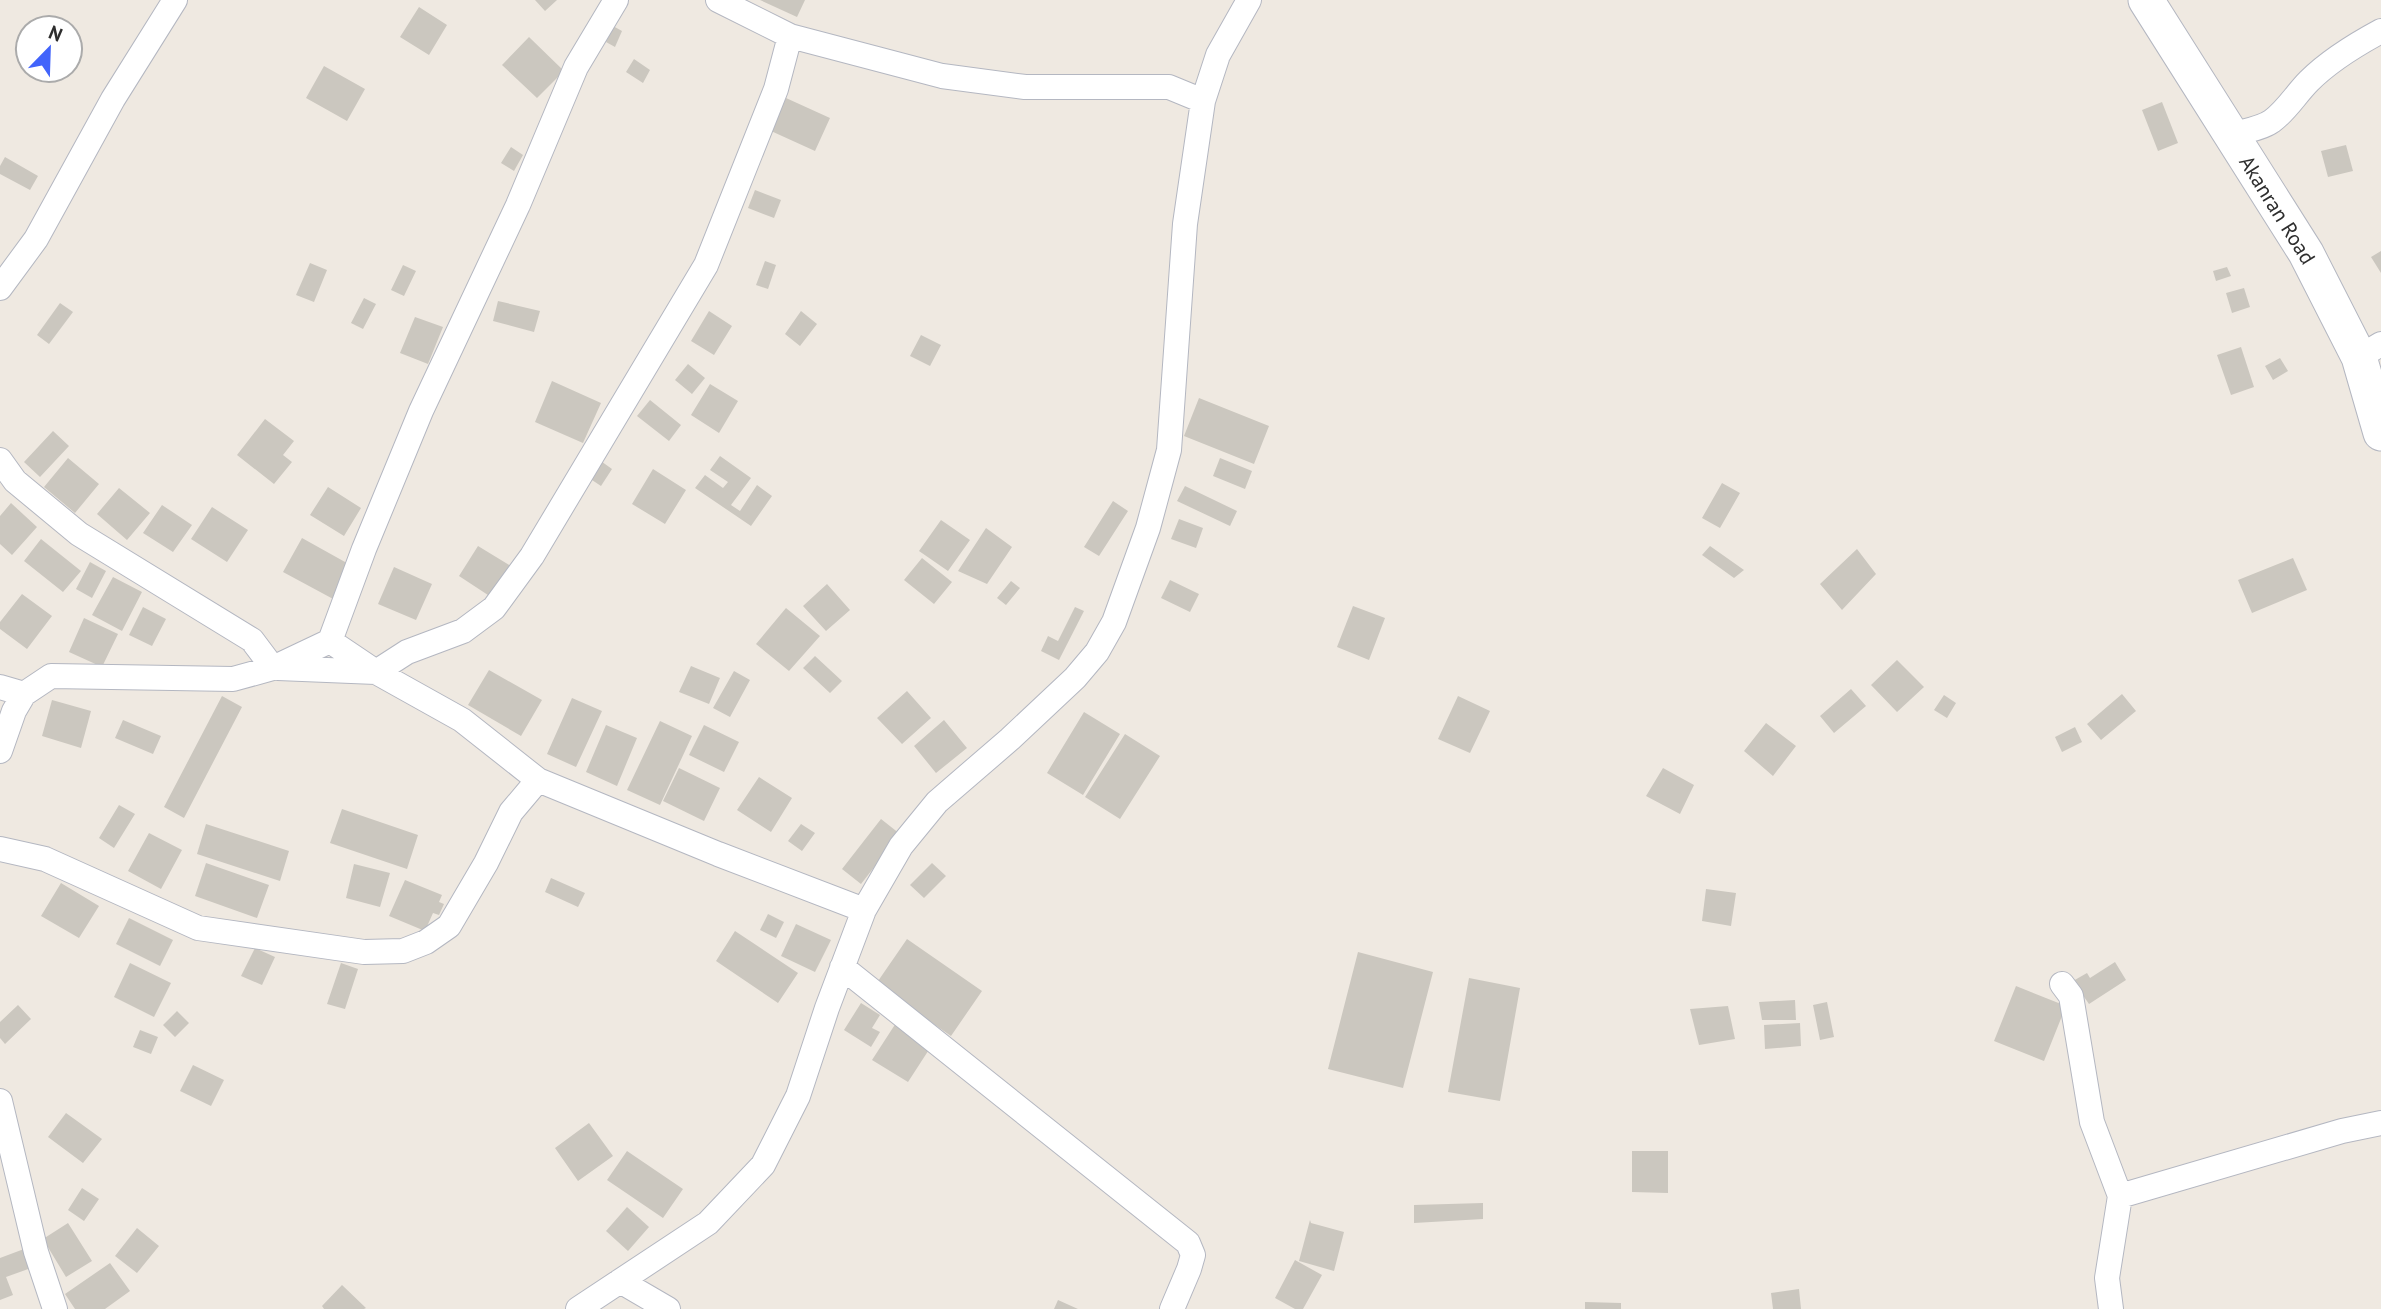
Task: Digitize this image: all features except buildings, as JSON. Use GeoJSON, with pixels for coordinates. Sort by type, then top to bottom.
{"type":"FeatureCollection","features":[{"type":"Feature","properties":{"kind":"main road","name":"Akanran Road"},"geometry":{"type":"LineString","coordinates":[[2146,0],[2370,350],[2381,433]]}},
{"type":"Feature","properties":{"kind":"street"},"geometry":{"type":"LineString","coordinates":[[2,281],[36,239],[113,99],[175,0]]}},
{"type":"Feature","properties":{"kind":"street"},"geometry":{"type":"LineString","coordinates":[[0,751],[14,711],[24,694],[51,676],[233,679],[273,668],[330,641],[421,411],[518,205],[576,67],[616,0]]}},
{"type":"Feature","properties":{"kind":"street"},"geometry":{"type":"LineString","coordinates":[[718,0],[790,36],[942,76],[1025,87],[1169,87],[1203,102]]}},
{"type":"Feature","properties":{"kind":"street"},"geometry":{"type":"LineString","coordinates":[[578,1309],[708,1223],[763,1165],[799,1096],[864,910],[901,846],[937,802],[1010,740],[1075,678],[1097,652],[1114,622],[1148,528],[1169,450],[1185,224],[1203,102],[1218,55],[1249,0]]}},
{"type":"Feature","properties":{"kind":"street"},"geometry":{"type":"LineString","coordinates":[[2231,135],[2270,122],[2330,63],[2346,50],[2381,31]]}},
{"type":"Feature","properties":{"kind":"street"},"geometry":{"type":"LineString","coordinates":[[273,668],[376,672],[407,652],[463,631],[494,608],[532,556],[706,265],[776,89],[790,36]]}},
{"type":"Feature","properties":{"kind":"street"},"geometry":{"type":"LineString","coordinates":[[0,460],[15,481],[79,534],[253,640],[273,668]]}},
{"type":"Feature","properties":{"kind":"street"},"geometry":{"type":"LineString","coordinates":[[330,641],[376,672],[462,720],[538,779],[718,854],[864,910]]}},
{"type":"Feature","properties":{"kind":"street"},"geometry":{"type":"LineString","coordinates":[[0,687],[24,694]]}},
{"type":"Feature","properties":{"kind":"street"},"geometry":{"type":"LineString","coordinates":[[0,849],[45,859],[198,928],[364,952],[403,951],[426,942],[449,926],[486,863],[511,812],[538,779]]}},
{"type":"Feature","properties":{"kind":"street"},"geometry":{"type":"LineString","coordinates":[[842,967],[1188,1243],[1193,1255],[1172,1309]]}},
{"type":"Feature","properties":{"kind":"street"},"geometry":{"type":"LineString","coordinates":[[2062,984],[2071,996],[2092,1122],[2120,1196],[2107,1278],[2110,1309]]}},
{"type":"Feature","properties":{"kind":"street"},"geometry":{"type":"LineString","coordinates":[[0,1101],[36,1252],[55,1309]]}},
{"type":"Feature","properties":{"kind":"street"},"geometry":{"type":"LineString","coordinates":[[2120,1196],[2342,1131],[2381,1124]]}},
{"type":"Feature","properties":{"kind":"street"},"geometry":{"type":"LineString","coordinates":[[620,1281],[668,1309]]}}]}
